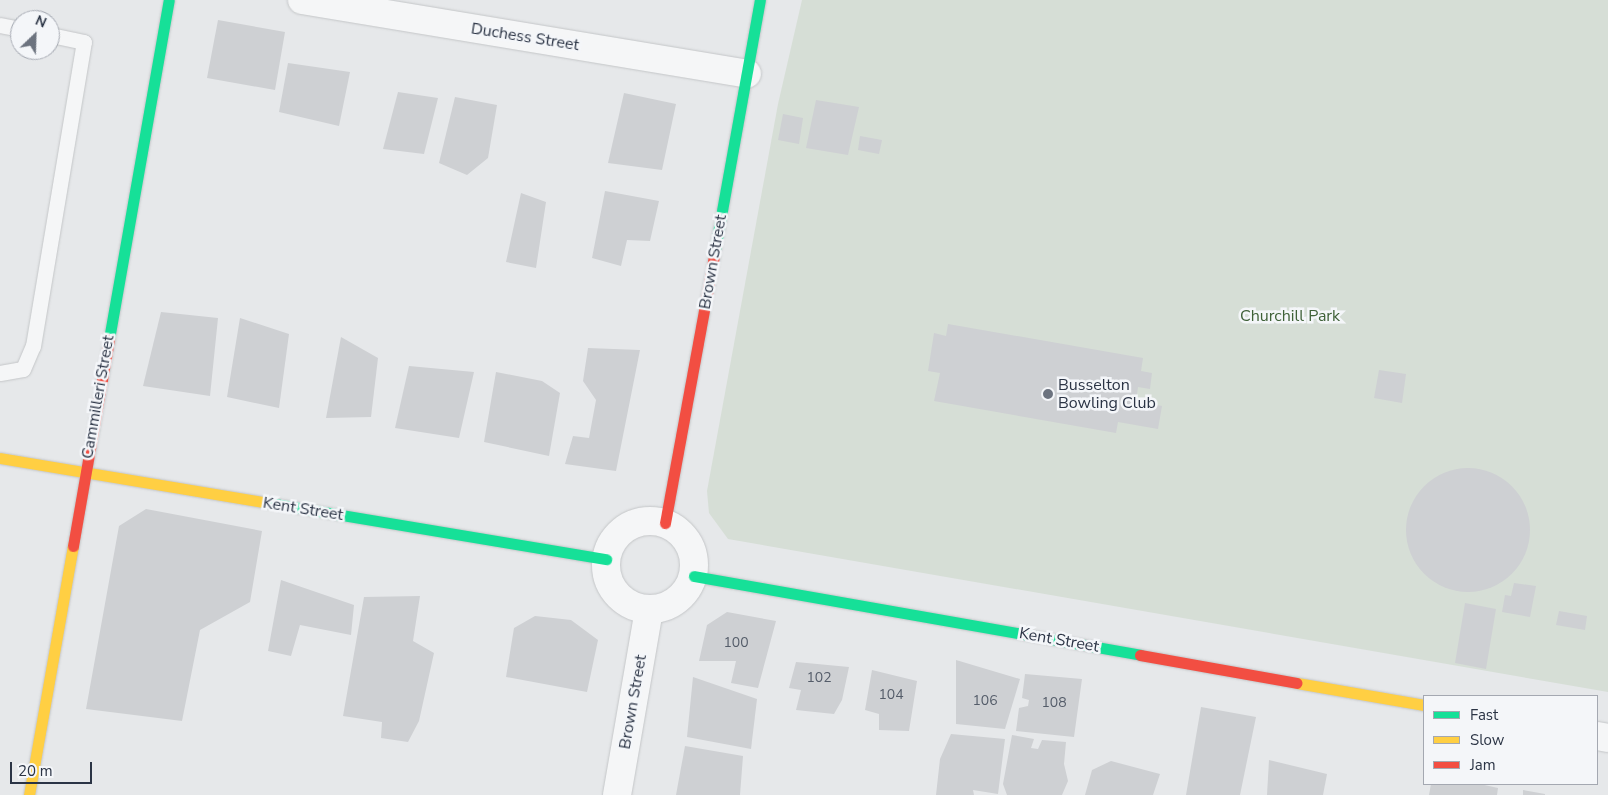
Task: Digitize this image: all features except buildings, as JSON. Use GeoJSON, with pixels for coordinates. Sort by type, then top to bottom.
{"type":"FeatureCollection","features":[{"type":"Feature","properties":{"kind":"street","name":"Cammilleri Street"},"geometry":{"type":"LineString","coordinates":[[29,795],[169,0]]}},
{"type":"Feature","properties":{"kind":"street","name":"Duchess Street"},"geometry":{"type":"LineString","coordinates":[[302,0],[747,74]]}},
{"type":"Feature","properties":{"kind":"street","name":"Brown Street"},"geometry":{"type":"LineString","coordinates":[[665,523],[760,0]]}},
{"type":"Feature","properties":{"kind":"street","name":"Kent Street"},"geometry":{"type":"LineString","coordinates":[[0,458],[85,474],[606,559]]}},
{"type":"Feature","properties":{"kind":"street"},"geometry":{"type":"LineString","coordinates":[[635,523],[665,523],[679,531],[691,545],[694,576],[678,600],[649,610],[633,606],[612,589],[606,559],[621,531],[635,523]]}},
{"type":"Feature","properties":{"kind":"street","name":"Kent Street"},"geometry":{"type":"LineString","coordinates":[[694,576],[1423,705]]}},
{"type":"Feature","properties":{"kind":"street","name":"Brown Street"},"geometry":{"type":"LineString","coordinates":[[617,795],[649,610]]}},
{"type":"Feature","properties":{"kind":"lane"},"geometry":{"type":"LineString","coordinates":[[0,373],[23,369],[33,346],[84,42],[60,37]]}},
{"type":"Feature","properties":{"kind":"green space","name":"Churchill Park"},"geometry":{"type":"Polygon","coordinates":[[[802,0],[1608,0],[1608,692],[728,539],[709,513],[707,491],[778,104],[802,0]]]}},
{"type":"Feature","properties":{"kind":"traffic: fast"},"geometry":{"type":"LineString","coordinates":[[109,339],[169,0]]}},
{"type":"Feature","properties":{"kind":"traffic: fast"},"geometry":{"type":"LineString","coordinates":[[714,255],[760,0]]}},
{"type":"Feature","properties":{"kind":"traffic: fast"},"geometry":{"type":"LineString","coordinates":[[264,502],[606,559]]}},
{"type":"Feature","properties":{"kind":"traffic: fast"},"geometry":{"type":"LineString","coordinates":[[694,576],[1140,655]]}},
{"type":"Feature","properties":{"kind":"traffic: slow"},"geometry":{"type":"LineString","coordinates":[[0,458],[264,502]]}},
{"type":"Feature","properties":{"kind":"traffic: slow"},"geometry":{"type":"LineString","coordinates":[[29,795],[73,546]]}},
{"type":"Feature","properties":{"kind":"traffic: slow"},"geometry":{"type":"LineString","coordinates":[[1297,683],[1423,705]]}},
{"type":"Feature","properties":{"kind":"traffic: jam"},"geometry":{"type":"LineString","coordinates":[[665,523],[714,255]]}},
{"type":"Feature","properties":{"kind":"traffic: jam"},"geometry":{"type":"LineString","coordinates":[[73,546],[109,339]]}},
{"type":"Feature","properties":{"kind":"traffic: jam"},"geometry":{"type":"LineString","coordinates":[[1140,655],[1297,683]]}},
{"type":"Feature","properties":{"kind":"place","name":"Busselton Bowling Club"},"geometry":{"type":"Point","coordinates":[1048,394]}}]}
